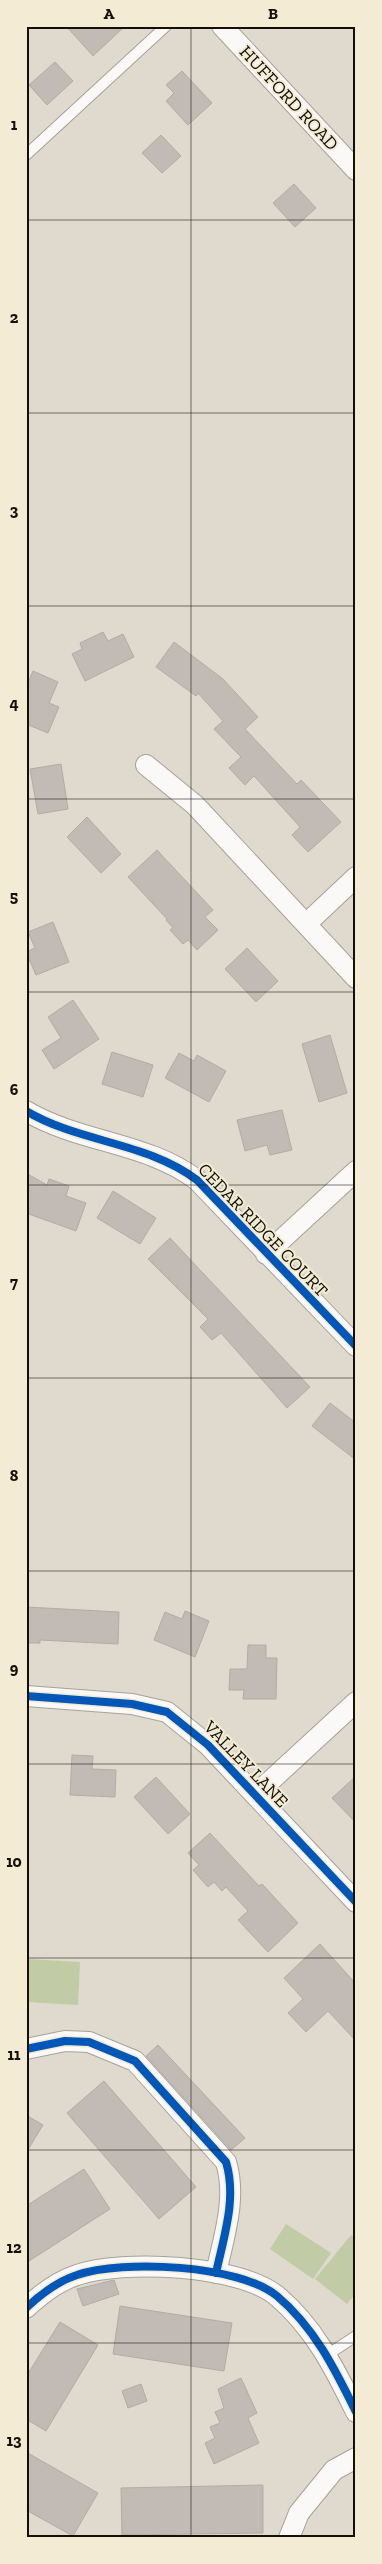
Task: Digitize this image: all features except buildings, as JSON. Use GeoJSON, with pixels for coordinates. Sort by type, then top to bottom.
{"type":"FeatureCollection","features":[{"type":"Feature","properties":{"kind":"street","name":"HUFFORD ROAD"},"geometry":{"type":"LineString","coordinates":[[222,26],[356,170]]}},
{"type":"Feature","properties":{"kind":"street"},"geometry":{"type":"LineString","coordinates":[[146,765],[195,805],[356,978]]}},
{"type":"Feature","properties":{"kind":"street"},"geometry":{"type":"LineString","coordinates":[[306,924],[356,877]]}},
{"type":"Feature","properties":{"kind":"street","name":"CEDAR RIDGE COURT"},"geometry":{"type":"LineString","coordinates":[[26,1111],[68,1131],[180,1167],[198,1180],[266,1254],[356,1346]]}},
{"type":"Feature","properties":{"kind":"street"},"geometry":{"type":"LineString","coordinates":[[266,1254],[356,1171]]}},
{"type":"Feature","properties":{"kind":"street","name":"VALLEY LANE"},"geometry":{"type":"LineString","coordinates":[[26,1696],[132,1704],[167,1712],[208,1745],[356,1902]]}},
{"type":"Feature","properties":{"kind":"street"},"geometry":{"type":"LineString","coordinates":[[255,1795],[356,1702]]}},
{"type":"Feature","properties":{"kind":"street"},"geometry":{"type":"LineString","coordinates":[[26,2048],[65,2041],[89,2042],[135,2061],[226,2162],[231,2178],[232,2194],[216,2273]]}},
{"type":"Feature","properties":{"kind":"street"},"geometry":{"type":"LineString","coordinates":[[26,2308],[57,2284],[76,2275],[100,2269],[136,2265],[216,2273],[256,2284],[276,2295],[304,2323],[327,2355],[356,2412]]}},
{"type":"Feature","properties":{"kind":"street"},"geometry":{"type":"LineString","coordinates":[[289,2538],[299,2513],[334,2470],[356,2458]]}},
{"type":"Feature","properties":{"kind":"lane"},"geometry":{"type":"LineString","coordinates":[[26,155],[166,26]]}},
{"type":"Feature","properties":{"kind":"lane"},"geometry":{"type":"LineString","coordinates":[[327,2355],[356,2336]]}},
{"type":"Feature","properties":{"kind":"green space"},"geometry":{"type":"Polygon","coordinates":[[[27,1959],[80,1962],[78,2005],[27,2002],[27,1959]]]}},
{"type":"Feature","properties":{"kind":"green space"},"geometry":{"type":"Polygon","coordinates":[[[286,2224],[331,2253],[313,2279],[270,2249],[286,2224]]]}},
{"type":"Feature","properties":{"kind":"green space"},"geometry":{"type":"Polygon","coordinates":[[[351,2235],[356,2238],[356,2293],[347,2304],[315,2279],[351,2235]]]}},
{"type":"Feature","properties":{"kind":"cycle path"},"geometry":{"type":"LineString","coordinates":[[26,1111],[68,1130],[157,1158],[178,1167],[197,1180],[356,1346]]}},
{"type":"Feature","properties":{"kind":"cycle path"},"geometry":{"type":"LineString","coordinates":[[26,1696],[132,1704],[167,1712],[208,1745],[356,1902]]}},
{"type":"Feature","properties":{"kind":"cycle path"},"geometry":{"type":"LineString","coordinates":[[26,2049],[65,2041],[89,2042],[135,2061],[226,2162],[229,2176],[230,2203],[226,2231],[216,2273]]}},
{"type":"Feature","properties":{"kind":"cycle path"},"geometry":{"type":"LineString","coordinates":[[26,2308],[56,2284],[77,2275],[97,2270],[150,2266],[180,2268],[236,2277],[260,2286],[277,2296],[302,2321],[332,2365],[356,2412]]}}]}
